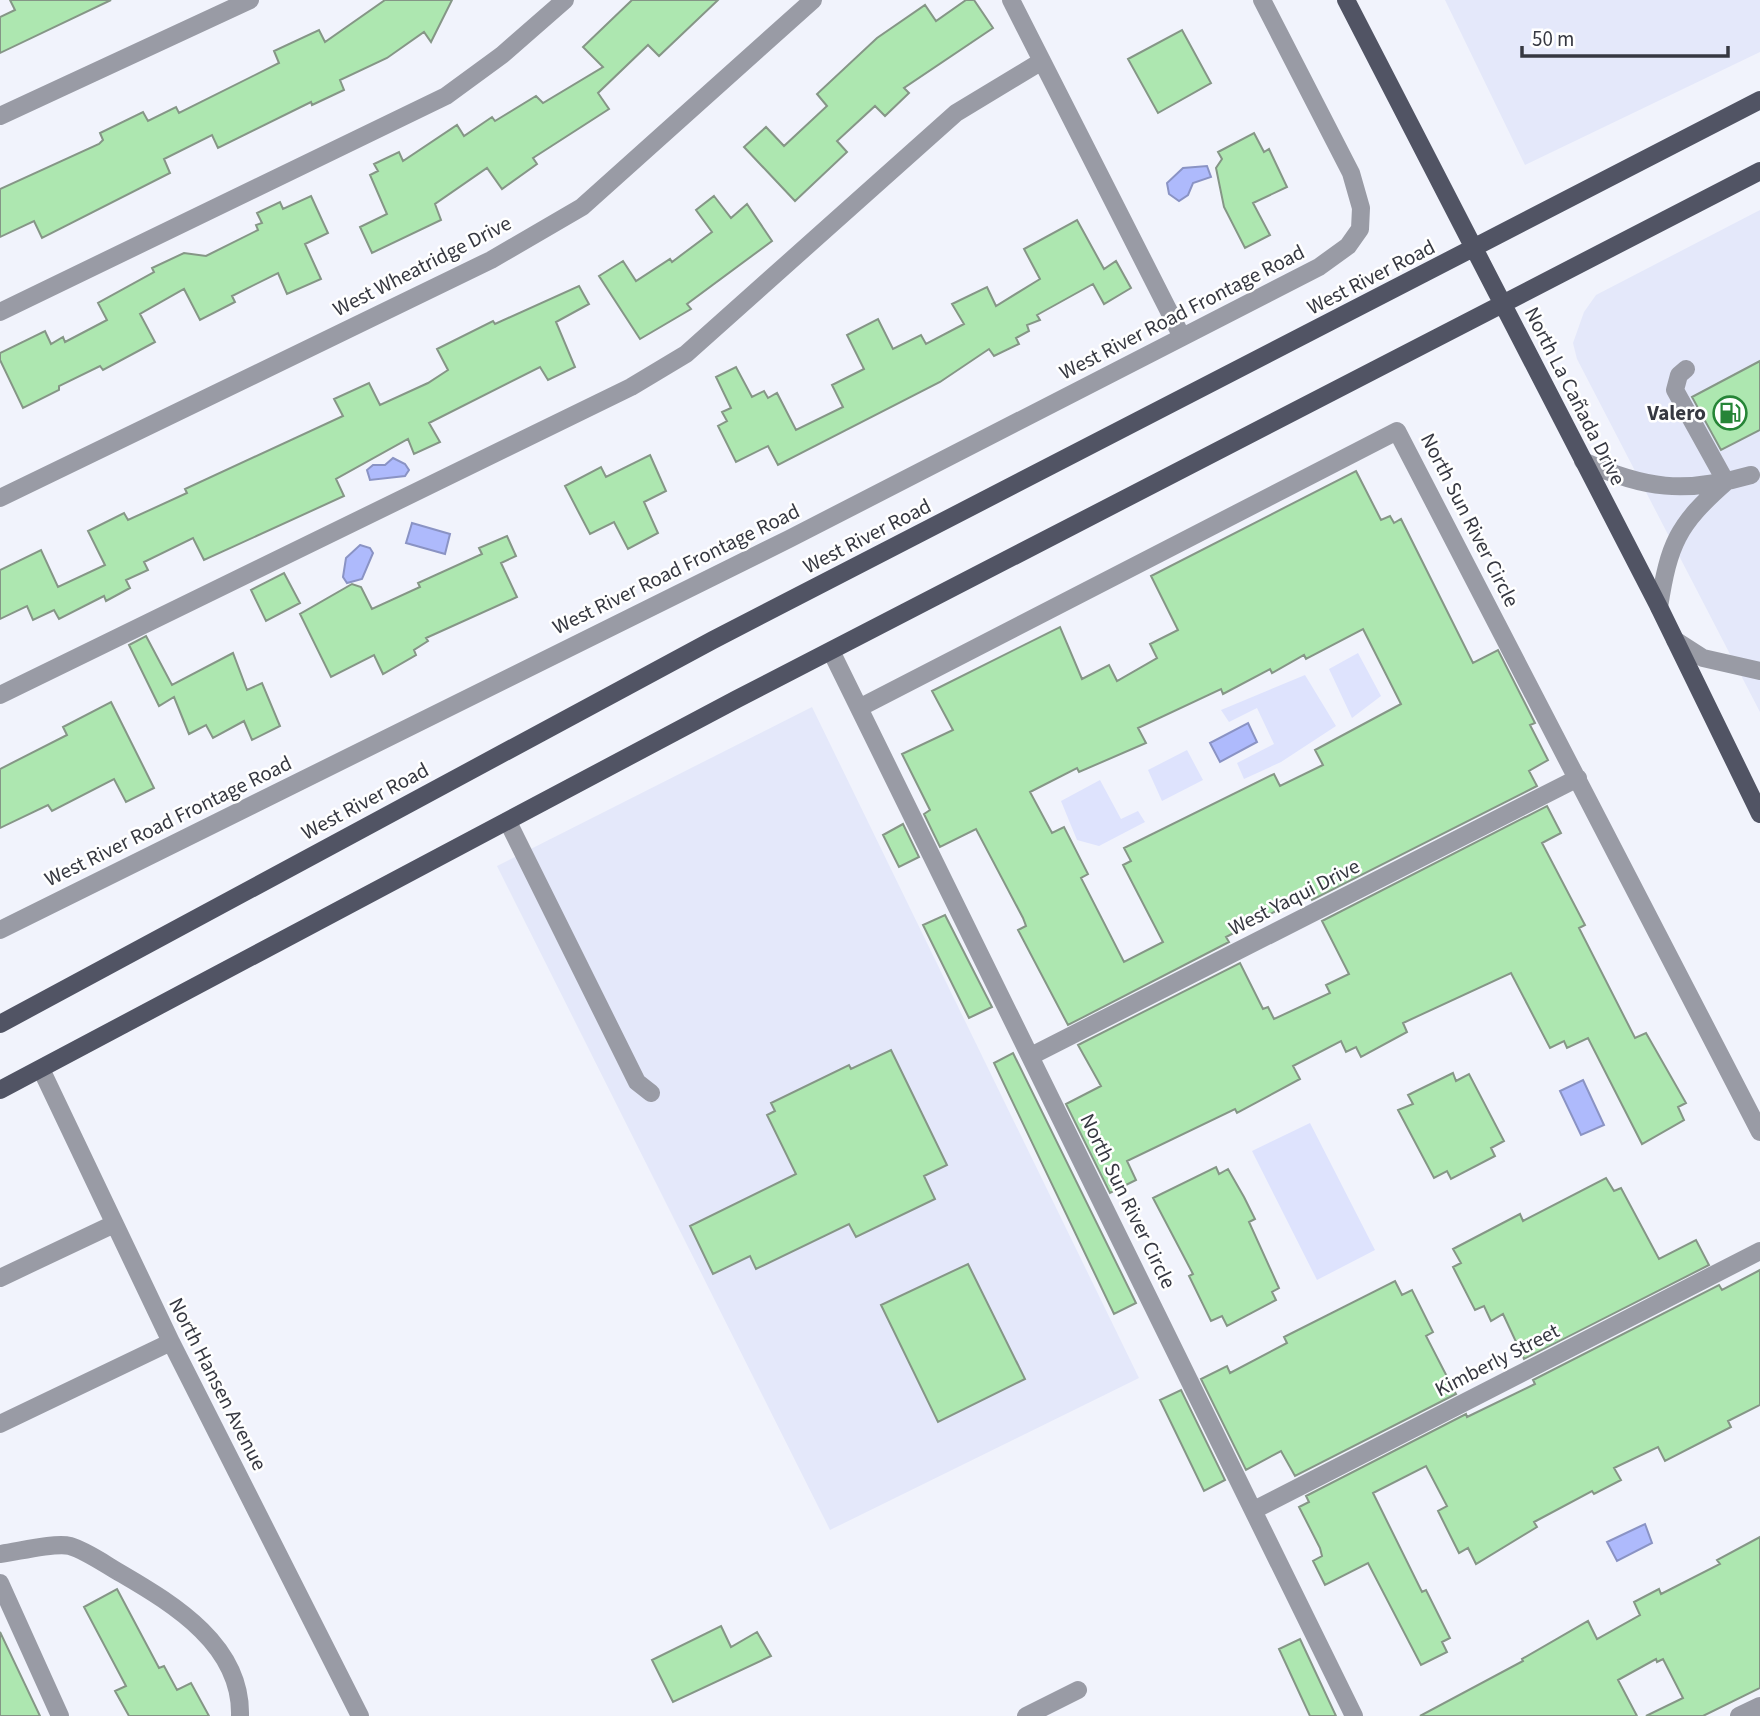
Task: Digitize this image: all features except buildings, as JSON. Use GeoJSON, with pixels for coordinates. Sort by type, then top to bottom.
{"type":"FeatureCollection","features":[{"type":"Feature","properties":{"kind":"main road","name":"North La Cañada Drive"},"geometry":{"type":"LineString","coordinates":[[1346,0],[1675,640],[1759,812]]}},
{"type":"Feature","properties":{"kind":"main road","name":"West River Road"},"geometry":{"type":"LineString","coordinates":[[0,1024],[713,640],[1760,100]]}},
{"type":"Feature","properties":{"kind":"main road"},"geometry":{"type":"LineString","coordinates":[[0,1090],[831,651],[1760,171]]}},
{"type":"Feature","properties":{"kind":"street"},"geometry":{"type":"LineString","coordinates":[[0,116],[250,0]]}},
{"type":"Feature","properties":{"kind":"street"},"geometry":{"type":"LineString","coordinates":[[0,312],[446,96],[502,55],[565,0]]}},
{"type":"Feature","properties":{"kind":"street","name":"West Wheatridge Drive"},"geometry":{"type":"LineString","coordinates":[[0,498],[491,260],[582,207],[813,0]]}},
{"type":"Feature","properties":{"kind":"street"},"geometry":{"type":"LineString","coordinates":[[1011,0],[1182,337]]}},
{"type":"Feature","properties":{"kind":"street","name":"West River Road Frontage Road"},"geometry":{"type":"LineString","coordinates":[[0,930],[789,539],[1319,267],[1348,246],[1360,229],[1361,208],[1351,173],[1262,0]]}},
{"type":"Feature","properties":{"kind":"street"},"geometry":{"type":"LineString","coordinates":[[0,695],[631,387],[686,354],[956,113],[1042,61]]}},
{"type":"Feature","properties":{"kind":"street"},"geometry":{"type":"LineString","coordinates":[[1685,369],[1679,375],[1675,390],[1726,482]]}},
{"type":"Feature","properties":{"kind":"street","name":"North Sun River Circle"},"geometry":{"type":"LineString","coordinates":[[859,708],[1397,431],[1760,1132]]}},
{"type":"Feature","properties":{"kind":"street"},"geometry":{"type":"LineString","coordinates":[[1583,461],[1643,485],[1667,487],[1726,482],[1751,475]]}},
{"type":"Feature","properties":{"kind":"street"},"geometry":{"type":"LineString","coordinates":[[1658,607],[1667,559],[1679,530],[1726,482]]}},
{"type":"Feature","properties":{"kind":"street"},"geometry":{"type":"LineString","coordinates":[[1675,640],[1703,658],[1760,671]]}},
{"type":"Feature","properties":{"kind":"street","name":"North Sun River Circle"},"geometry":{"type":"LineString","coordinates":[[831,651],[1354,1716]]}},
{"type":"Feature","properties":{"kind":"street","name":"West Yaqui Drive"},"geometry":{"type":"LineString","coordinates":[[1031,1056],[1578,778]]}},
{"type":"Feature","properties":{"kind":"street"},"geometry":{"type":"LineString","coordinates":[[1759,812],[1760,789]]}},
{"type":"Feature","properties":{"kind":"street"},"geometry":{"type":"LineString","coordinates":[[508,822],[637,1082],[651,1093]]}},
{"type":"Feature","properties":{"kind":"street","name":"North Hansen Avenue"},"geometry":{"type":"LineString","coordinates":[[41,1069],[171,1342],[360,1716]]}},
{"type":"Feature","properties":{"kind":"street"},"geometry":{"type":"LineString","coordinates":[[0,1278],[114,1224]]}},
{"type":"Feature","properties":{"kind":"street","name":"Kimberly Street"},"geometry":{"type":"LineString","coordinates":[[1254,1510],[1760,1251]]}},
{"type":"Feature","properties":{"kind":"street"},"geometry":{"type":"LineString","coordinates":[[0,1424],[171,1342]]}},
{"type":"Feature","properties":{"kind":"street"},"geometry":{"type":"LineString","coordinates":[[0,1555],[68,1546],[151,1591],[194,1621],[219,1650],[240,1696],[240,1716]]}},
{"type":"Feature","properties":{"kind":"street"},"geometry":{"type":"LineString","coordinates":[[0,1583],[60,1716]]}},
{"type":"Feature","properties":{"kind":"street"},"geometry":{"type":"LineString","coordinates":[[1026,1716],[1078,1690]]}},
{"type":"Feature","properties":{"kind":"street"},"geometry":{"type":"LineString","coordinates":[[1740,1716],[1760,1706]]}},
{"type":"Feature","properties":{"kind":"shaded area"},"geometry":{"type":"Polygon","coordinates":[[[1445,0],[1760,0],[1760,52],[1525,165],[1445,0]]]}},
{"type":"Feature","properties":{"kind":"shaded area"},"geometry":{"type":"Polygon","coordinates":[[[1760,210],[1760,712],[1577,359],[1573,343],[1584,312],[1596,295],[1760,210]]]}},
{"type":"Feature","properties":{"kind":"shaded area"},"geometry":{"type":"Polygon","coordinates":[[[1358,653],[1381,696],[1352,718],[1329,669],[1358,653]]]}},
{"type":"Feature","properties":{"kind":"shaded area"},"geometry":{"type":"Polygon","coordinates":[[[1305,675],[1336,726],[1281,762],[1244,779],[1237,763],[1274,744],[1257,708],[1229,722],[1221,710],[1305,675]]]}},
{"type":"Feature","properties":{"kind":"shaded area"},"geometry":{"type":"Polygon","coordinates":[[[812,707],[1139,1378],[830,1530],[497,866],[812,707]]]}},
{"type":"Feature","properties":{"kind":"shaded area"},"geometry":{"type":"Polygon","coordinates":[[[1187,750],[1203,780],[1162,801],[1148,770],[1187,750]]]}},
{"type":"Feature","properties":{"kind":"shaded area"},"geometry":{"type":"Polygon","coordinates":[[[1100,780],[1121,819],[1138,811],[1145,822],[1099,846],[1077,840],[1061,801],[1100,780]]]}},
{"type":"Feature","properties":{"kind":"shaded area"},"geometry":{"type":"Polygon","coordinates":[[[1310,1123],[1375,1250],[1317,1280],[1252,1151],[1310,1123]]]}},
{"type":"Feature","properties":{"kind":"water"},"geometry":{"type":"Polygon","coordinates":[[[1207,166],[1211,177],[1193,183],[1188,195],[1179,201],[1169,194],[1167,183],[1183,168],[1207,166]]]}},
{"type":"Feature","properties":{"kind":"water"},"geometry":{"type":"Polygon","coordinates":[[[393,458],[405,464],[409,470],[405,476],[370,480],[367,470],[373,465],[385,465],[393,458]]]}},
{"type":"Feature","properties":{"kind":"water"},"geometry":{"type":"Polygon","coordinates":[[[412,523],[450,534],[445,554],[406,543],[412,523]]]}},
{"type":"Feature","properties":{"kind":"water"},"geometry":{"type":"Polygon","coordinates":[[[360,545],[370,548],[373,553],[362,579],[347,583],[343,577],[346,558],[360,545]]]}},
{"type":"Feature","properties":{"kind":"water"},"geometry":{"type":"Polygon","coordinates":[[[1248,723],[1257,742],[1220,762],[1210,743],[1248,723]]]}},
{"type":"Feature","properties":{"kind":"water"},"geometry":{"type":"Polygon","coordinates":[[[1583,1080],[1604,1125],[1581,1135],[1560,1091],[1583,1080]]]}},
{"type":"Feature","properties":{"kind":"water"},"geometry":{"type":"Polygon","coordinates":[[[1645,1524],[1652,1543],[1617,1561],[1607,1542],[1645,1524]]]}},
{"type":"Feature","properties":{"kind":"place","name":"Valero"},"geometry":{"type":"Point","coordinates":[1730,413]}}]}
